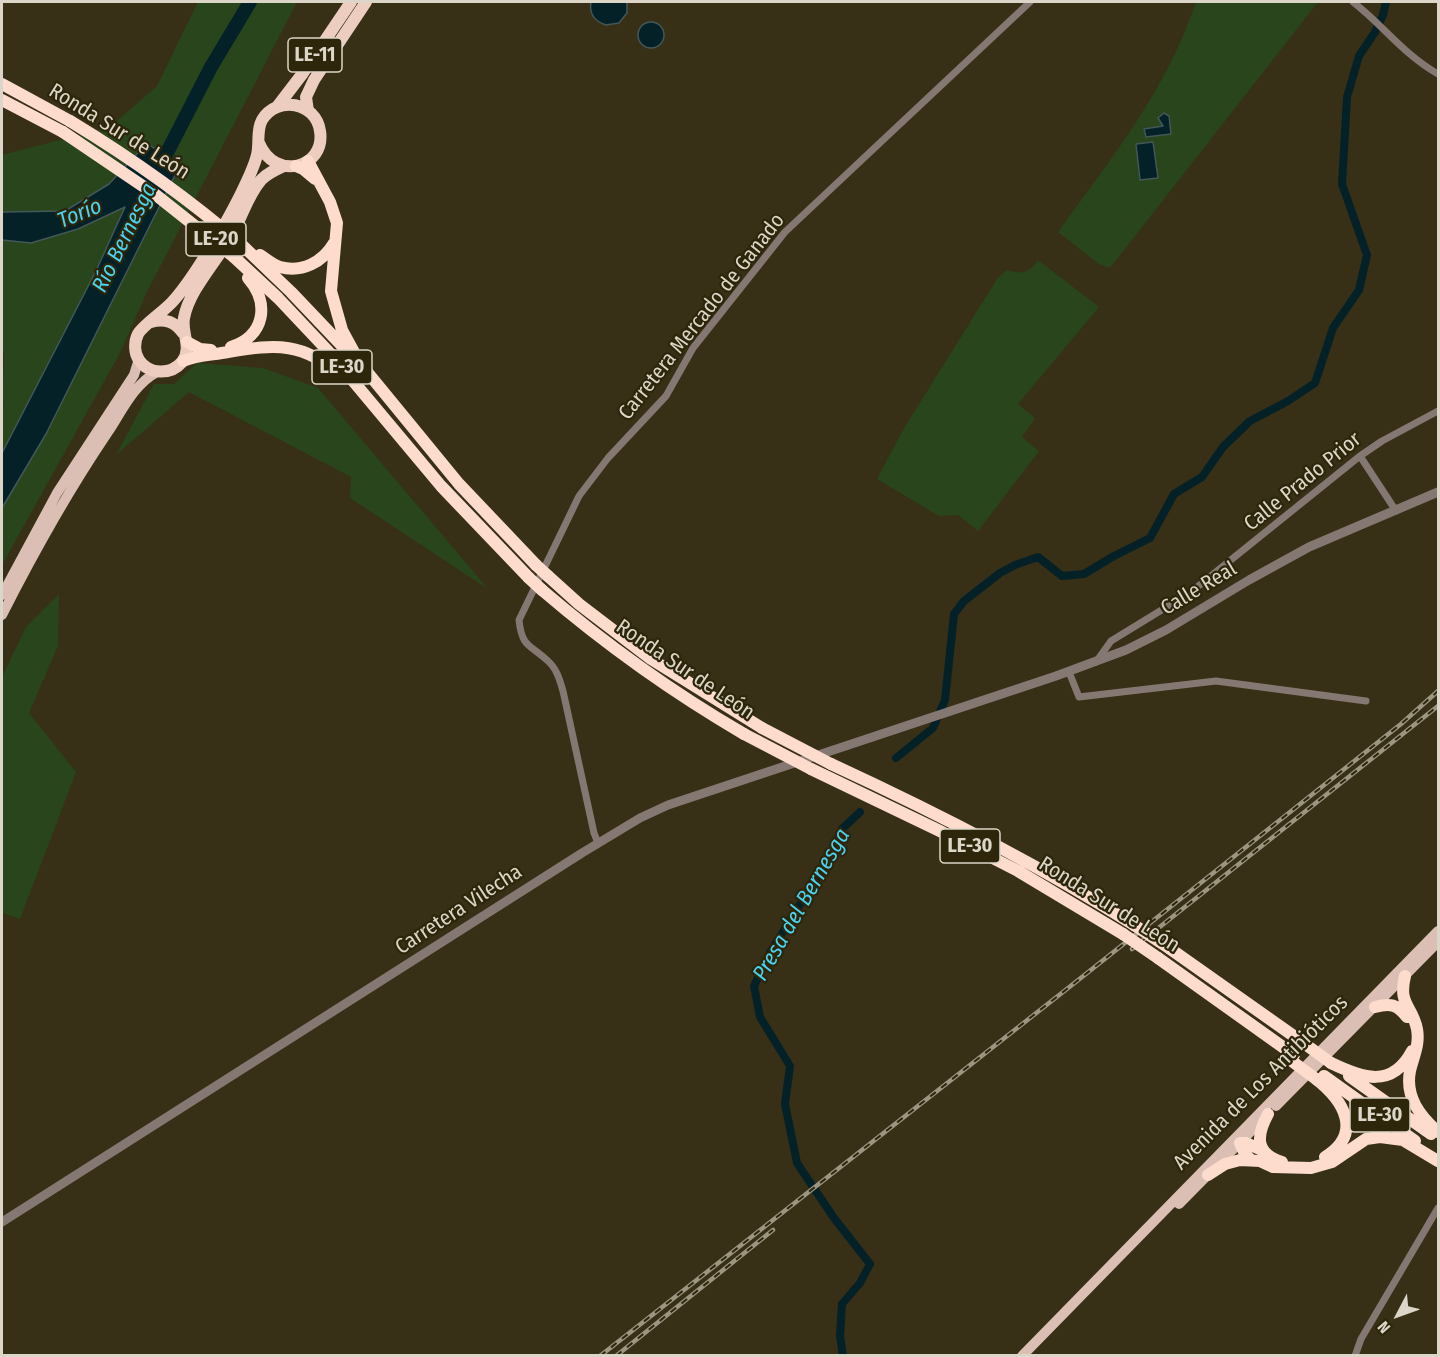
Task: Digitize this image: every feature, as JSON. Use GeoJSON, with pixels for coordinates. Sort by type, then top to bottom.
{"type":"FeatureCollection","features":[{"type":"Feature","properties":{"kind":"highway","name":"LE-11"},"geometry":{"type":"LineString","coordinates":[[259,143],[259,126],[263,118],[276,107],[303,73],[351,2]]}},
{"type":"Feature","properties":{"kind":"highway","name":"LE-11"},"geometry":{"type":"LineString","coordinates":[[308,111],[306,97],[314,80],[366,2]]}},
{"type":"Feature","properties":{"kind":"highway","name":"Ronda Sur de León"},"geometry":{"type":"LineString","coordinates":[[2,84],[70,121],[157,176],[214,220],[291,292],[368,373],[459,484],[536,565],[579,604],[651,659],[762,728],[831,764],[949,819],[1077,889],[1169,948],[1438,1139]]}},
{"type":"Feature","properties":{"kind":"highway","name":"Ronda Sur de León"},"geometry":{"type":"LineString","coordinates":[[2,100],[63,132],[156,195],[208,236],[278,298],[328,351],[441,486],[529,578],[571,615],[643,670],[693,704],[744,734],[1018,871],[1123,934],[1282,1047],[1318,1076],[1438,1156]]}},
{"type":"Feature","properties":{"kind":"highway"},"geometry":{"type":"LineString","coordinates":[[276,107],[293,104],[308,111],[317,121],[320,140],[314,155],[296,164]]}},
{"type":"Feature","properties":{"kind":"highway"},"geometry":{"type":"LineString","coordinates":[[259,143],[268,159],[296,164],[317,181],[334,214],[337,237],[332,260],[331,291],[342,330],[368,373]]}},
{"type":"Feature","properties":{"kind":"highway","name":"LE-20"},"geometry":{"type":"LineString","coordinates":[[151,322],[183,289],[218,236],[252,168],[259,143]]}},
{"type":"Feature","properties":{"kind":"highway","name":"LE-20"},"geometry":{"type":"LineString","coordinates":[[185,338],[183,319],[187,308],[233,233],[262,179],[276,170],[296,164]]}},
{"type":"Feature","properties":{"kind":"highway"},"geometry":{"type":"LineString","coordinates":[[242,245],[280,267],[294,268],[315,263],[327,254],[337,237]]}},
{"type":"Feature","properties":{"kind":"highway"},"geometry":{"type":"LineString","coordinates":[[185,338],[205,350],[227,348],[243,342],[256,328],[261,316],[261,298],[255,286],[233,259]]}},
{"type":"Feature","properties":{"kind":"highway"},"geometry":{"type":"LineString","coordinates":[[183,361],[185,338],[179,327],[166,320],[151,322],[138,333],[135,350],[139,360],[149,369],[157,372],[171,370],[183,361],[200,356],[262,346],[285,347],[316,357],[346,381],[413,460],[441,486]]}},
{"type":"Feature","properties":{"kind":"highway"},"geometry":{"type":"LineString","coordinates":[[1331,1063],[1356,1075],[1375,1078],[1393,1074],[1405,1064],[1412,1052],[1413,1036],[1399,1001],[1405,976]]}},
{"type":"Feature","properties":{"kind":"highway"},"geometry":{"type":"LineString","coordinates":[[1390,991],[1392,999],[1399,1001],[1416,1027],[1418,1041],[1408,1084],[1412,1099],[1425,1120],[1438,1132]]}},
{"type":"Feature","properties":{"kind":"highway"},"geometry":{"type":"LineString","coordinates":[[1375,1007],[1399,1001]]}},
{"type":"Feature","properties":{"kind":"highway"},"geometry":{"type":"LineString","coordinates":[[1318,1076],[1342,1105],[1347,1120],[1345,1135],[1338,1148],[1316,1161],[1299,1163],[1280,1161],[1262,1150],[1246,1143],[1240,1143],[1250,1159],[1273,1167],[1311,1168],[1332,1162],[1366,1139],[1380,1137],[1403,1140],[1438,1161]]}},
{"type":"Feature","properties":{"kind":"highway"},"geometry":{"type":"LineString","coordinates":[[1262,1150],[1259,1138],[1261,1127],[1268,1114]]}},
{"type":"Feature","properties":{"kind":"highway"},"geometry":{"type":"LineString","coordinates":[[1208,1175],[1225,1164],[1250,1159]]}},
{"type":"Feature","properties":{"kind":"main road"},"geometry":{"type":"LineString","coordinates":[[2,595],[57,493],[134,375],[139,360]]}},
{"type":"Feature","properties":{"kind":"main road"},"geometry":{"type":"LineString","coordinates":[[2,615],[40,542],[88,461],[138,387],[157,372]]}},
{"type":"Feature","properties":{"kind":"main road","name":"Avenida de Los Antibióticos"},"geometry":{"type":"LineString","coordinates":[[1022,1356],[1438,931]]}},
{"type":"Feature","properties":{"kind":"main road"},"geometry":{"type":"LineString","coordinates":[[1311,1060],[1330,1046],[1381,996],[1390,991],[1397,979],[1438,937]]}},
{"type":"Feature","properties":{"kind":"main road","name":"Avenida de Los Antibióticos"},"geometry":{"type":"LineString","coordinates":[[1112,1265],[1208,1175],[1438,942]]}},
{"type":"Feature","properties":{"kind":"main road"},"geometry":{"type":"LineString","coordinates":[[1182,1191],[1231,1147],[1240,1143],[1241,1137],[1273,1104],[1287,1085]]}},
{"type":"Feature","properties":{"kind":"street","name":"Carretera Mercado de Ganado"},"geometry":{"type":"LineString","coordinates":[[598,843],[557,673],[550,662],[526,644],[521,636],[519,620],[579,496],[608,458],[666,396],[693,348],[785,232],[1030,2]]}},
{"type":"Feature","properties":{"kind":"street"},"geometry":{"type":"LineString","coordinates":[[1353,2],[1373,17],[1401,49],[1438,74]]}},
{"type":"Feature","properties":{"kind":"street","name":"Calle Prado Prior"},"geometry":{"type":"LineString","coordinates":[[1096,662],[1111,641],[1181,599],[1219,571],[1360,456],[1382,441],[1438,411]]}},
{"type":"Feature","properties":{"kind":"street"},"geometry":{"type":"LineString","coordinates":[[1360,456],[1396,511]]}},
{"type":"Feature","properties":{"kind":"street","name":"Calle Real"},"geometry":{"type":"LineString","coordinates":[[972,704],[1126,651],[1300,552],[1438,492]]}},
{"type":"Feature","properties":{"kind":"street"},"geometry":{"type":"LineString","coordinates":[[1126,651],[1123,641],[1135,627]]}},
{"type":"Feature","properties":{"kind":"street"},"geometry":{"type":"LineString","coordinates":[[1111,641],[1115,655]]}},
{"type":"Feature","properties":{"kind":"street"},"geometry":{"type":"LineString","coordinates":[[1069,672],[1079,697],[1216,681],[1366,701]]}},
{"type":"Feature","properties":{"kind":"street","name":"Carretera Vilecha"},"geometry":{"type":"LineString","coordinates":[[2,1222],[640,818],[668,805],[972,704]]}},
{"type":"Feature","properties":{"kind":"street"},"geometry":{"type":"LineString","coordinates":[[1354,1356],[1361,1339],[1438,1208]]}},
{"type":"Feature","properties":{"kind":"green space"},"geometry":{"type":"Polygon","coordinates":[[[198,2],[297,2],[147,292],[120,353],[2,565],[4,358],[2,342],[2,155],[110,127],[157,86],[198,2]]]}},
{"type":"Feature","properties":{"kind":"green space"},"geometry":{"type":"Polygon","coordinates":[[[1196,2],[1318,2],[1110,268],[1099,264],[1058,232],[1154,94],[1184,34],[1196,2]]]}},
{"type":"Feature","properties":{"kind":"green space"},"geometry":{"type":"Polygon","coordinates":[[[1038,260],[1099,307],[1018,404],[1035,418],[1022,437],[1039,451],[978,531],[958,515],[939,516],[877,479],[903,430],[997,279],[1007,270],[1021,272],[1028,270],[1038,260]]]}},
{"type":"Feature","properties":{"kind":"green space"},"geometry":{"type":"Polygon","coordinates":[[[197,363],[263,368],[318,388],[488,589],[350,498],[351,477],[189,392],[116,455],[154,384],[174,384],[197,363]]]}},
{"type":"Feature","properties":{"kind":"green space"},"geometry":{"type":"Polygon","coordinates":[[[59,594],[58,646],[29,713],[76,772],[20,919],[2,913],[2,677],[26,627],[59,594]]]}},
{"type":"Feature","properties":{"kind":"water"},"geometry":{"type":"Polygon","coordinates":[[[591,2],[627,2],[627,13],[619,23],[606,25],[593,16],[591,2]]]}},
{"type":"Feature","properties":{"kind":"water"},"geometry":{"type":"Polygon","coordinates":[[[651,22],[660,26],[664,35],[660,44],[651,48],[642,44],[638,35],[642,26],[651,22]]]}},
{"type":"Feature","properties":{"kind":"water"},"geometry":{"type":"Polygon","coordinates":[[[1164,113],[1169,116],[1171,134],[1146,137],[1144,129],[1163,126],[1158,118],[1164,113]]]}},
{"type":"Feature","properties":{"kind":"water"},"geometry":{"type":"Polygon","coordinates":[[[1153,142],[1158,178],[1140,180],[1136,144],[1153,142]]]}},
{"type":"Feature","properties":{"kind":"water","name":"Torío"},"geometry":{"type":"Polygon","coordinates":[[[147,143],[179,167],[46,434],[2,508],[2,453],[96,271],[125,207],[78,229],[31,243],[2,240],[2,212],[65,211],[109,184],[147,143]]]}},
{"type":"Feature","properties":{"kind":"waterway","name":"Río Bernesga"},"geometry":{"type":"LineString","coordinates":[[157,172],[211,67],[250,2]]}},
{"type":"Feature","properties":{"kind":"waterway","name":"Presa del Bernesga"},"geometry":{"type":"LineString","coordinates":[[896,758],[933,728],[945,700],[954,614],[964,601],[1000,573],[1038,557],[1062,576],[1084,574],[1150,538],[1174,494],[1202,477],[1223,447],[1250,421],[1288,401],[1315,383],[1333,328],[1359,290],[1367,255],[1342,184],[1347,97],[1359,56],[1375,32],[1386,2]]}},
{"type":"Feature","properties":{"kind":"waterway","name":"Presa del Bernesga"},"geometry":{"type":"LineString","coordinates":[[843,1356],[840,1336],[842,1304],[860,1283],[870,1264],[834,1218],[797,1163],[785,1104],[790,1066],[760,1017],[754,986],[771,951],[830,856],[842,829],[860,812]]}},
{"type":"Feature","properties":{"kind":"railway"},"geometry":{"type":"LineString","coordinates":[[600,1356],[1401,724],[1438,691]]}},
{"type":"Feature","properties":{"kind":"railway"},"geometry":{"type":"LineString","coordinates":[[1132,949],[1438,706]]}},
{"type":"Feature","properties":{"kind":"railway"},"geometry":{"type":"LineString","coordinates":[[616,1356],[773,1230]]}}]}
